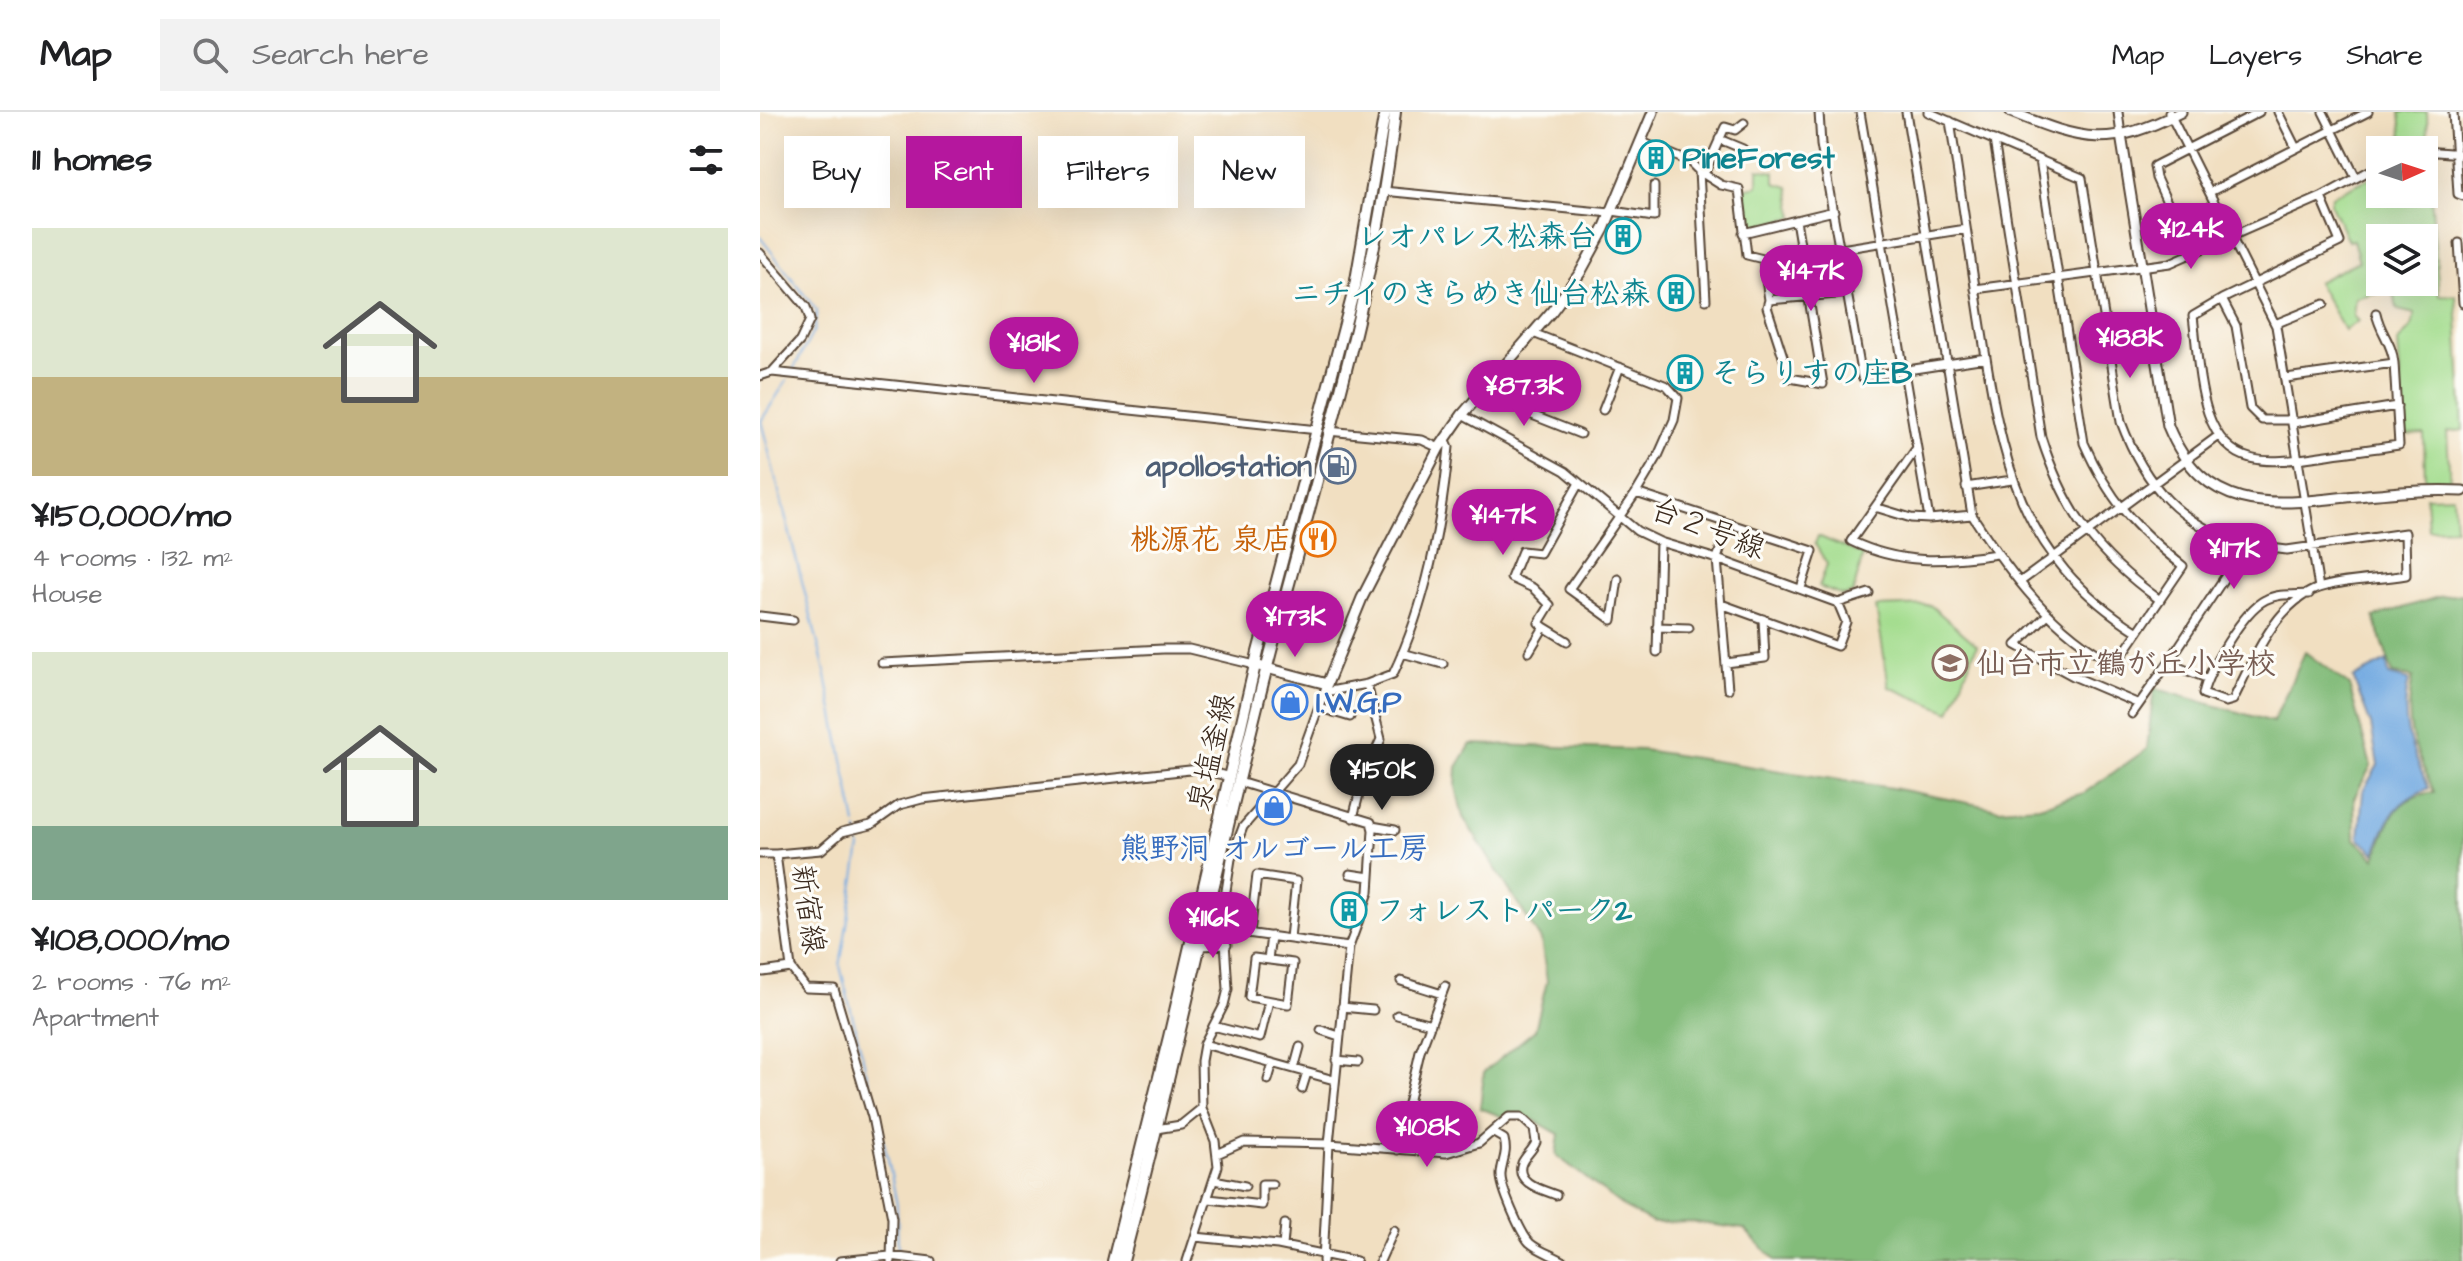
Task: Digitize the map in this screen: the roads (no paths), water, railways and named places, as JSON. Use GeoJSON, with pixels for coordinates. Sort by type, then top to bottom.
{"type":"FeatureCollection","features":[{"type":"Feature","properties":{"kind":"main road","name":"泉塩釜線"},"geometry":{"type":"LineString","coordinates":[[1113,1261],[1323,430],[1355,286],[1378,168],[1385,112]]}},
{"type":"Feature","properties":{"kind":"main road","name":"泉塩釜線"},"geometry":{"type":"LineString","coordinates":[[1323,430],[1351,341],[1383,191],[1395,112]]}},
{"type":"Feature","properties":{"kind":"main road","name":"泉塩釜線"},"geometry":{"type":"LineString","coordinates":[[1123,1261],[1200,946],[1234,779]]}},
{"type":"Feature","properties":{"kind":"street"},"geometry":{"type":"LineString","coordinates":[[1187,1261],[1214,1180],[1217,1154],[1202,1108],[1204,1044],[1228,989],[1225,887],[1237,838],[1252,814],[1298,764],[1362,598],[1439,448],[1462,415],[1580,273],[1612,212],[1653,112]]}},
{"type":"Feature","properties":{"kind":"street"},"geometry":{"type":"LineString","coordinates":[[1819,112],[1821,145],[1862,377],[1986,358]]}},
{"type":"Feature","properties":{"kind":"street"},"geometry":{"type":"LineString","coordinates":[[1860,112],[1929,519]]}},
{"type":"Feature","properties":{"kind":"street"},"geometry":{"type":"LineString","coordinates":[[1906,112],[1972,515],[1997,554],[2048,614],[2093,652],[2116,664],[2183,566],[2147,539],[2119,508],[2100,480],[2084,443],[2040,160]]}},
{"type":"Feature","properties":{"kind":"street"},"geometry":{"type":"LineString","coordinates":[[1928,112],[2082,178],[2121,422],[2133,455],[2152,485],[2193,523],[2246,545],[2287,550],[2405,533],[2406,575],[2319,588],[2279,619],[2233,700],[2226,702],[2203,694],[2206,678],[2261,602],[2276,596],[2309,594]]}},
{"type":"Feature","properties":{"kind":"street"},"geometry":{"type":"LineString","coordinates":[[2011,112],[2091,139],[2145,130],[2170,114],[2181,112]]}},
{"type":"Feature","properties":{"kind":"street"},"geometry":{"type":"LineString","coordinates":[[2118,112],[2168,426],[2186,461],[2204,480],[2232,497],[2263,504],[2412,490],[2463,491]]}},
{"type":"Feature","properties":{"kind":"street"},"geometry":{"type":"LineString","coordinates":[[2191,255],[2156,178],[2154,166],[2259,112]]}},
{"type":"Feature","properties":{"kind":"street"},"geometry":{"type":"LineString","coordinates":[[2278,112],[2296,148]]}},
{"type":"Feature","properties":{"kind":"street"},"geometry":{"type":"LineString","coordinates":[[2323,112],[2355,176]]}},
{"type":"Feature","properties":{"kind":"street"},"geometry":{"type":"LineString","coordinates":[[2453,112],[2459,153],[2458,194],[2463,196]]}},
{"type":"Feature","properties":{"kind":"street"},"geometry":{"type":"LineString","coordinates":[[2210,192],[2332,129],[2371,113]]}},
{"type":"Feature","properties":{"kind":"street"},"geometry":{"type":"LineString","coordinates":[[2170,114],[2275,324],[2319,588]]}},
{"type":"Feature","properties":{"kind":"street"},"geometry":{"type":"LineString","coordinates":[[1950,121],[1986,358],[2001,444],[2012,480],[2037,533],[2054,557],[2097,603],[2138,632]]}},
{"type":"Feature","properties":{"kind":"street"},"geometry":{"type":"LineString","coordinates":[[1706,300],[1701,173],[1725,127],[1735,130],[1744,123]]}},
{"type":"Feature","properties":{"kind":"street"},"geometry":{"type":"LineString","coordinates":[[1719,139],[1743,149]]}},
{"type":"Feature","properties":{"kind":"street"},"geometry":{"type":"LineString","coordinates":[[1994,140],[2041,437],[2055,480],[2086,534],[2108,558],[2160,600]]}},
{"type":"Feature","properties":{"kind":"street"},"geometry":{"type":"LineString","coordinates":[[1642,142],[1690,162],[1721,185],[1739,189],[1747,255],[1763,259],[1769,300],[1767,307],[1790,378],[1823,384],[1796,220]]}},
{"type":"Feature","properties":{"kind":"street"},"geometry":{"type":"LineString","coordinates":[[2438,152],[2459,153]]}},
{"type":"Feature","properties":{"kind":"street"},"geometry":{"type":"LineString","coordinates":[[1975,289],[2056,276],[2142,268],[2191,255],[2321,197],[2366,171]]}},
{"type":"Feature","properties":{"kind":"street"},"geometry":{"type":"LineString","coordinates":[[1383,191],[1654,217],[1654,186]]}},
{"type":"Feature","properties":{"kind":"street"},"geometry":{"type":"LineString","coordinates":[[2321,197],[2340,242],[2193,316],[2208,411],[2218,436],[2235,452],[2258,462],[2284,463],[2399,445],[2392,344],[2380,331],[2376,313]]}},
{"type":"Feature","properties":{"kind":"street"},"geometry":{"type":"LineString","coordinates":[[1743,233],[1834,211]]}},
{"type":"Feature","properties":{"kind":"street"},"geometry":{"type":"LineString","coordinates":[[1841,249],[1966,229]]}},
{"type":"Feature","properties":{"kind":"street"},"geometry":{"type":"LineString","coordinates":[[2459,243],[2463,303]]}},
{"type":"Feature","properties":{"kind":"street"},"geometry":{"type":"LineString","coordinates":[[760,253],[806,307],[810,320],[800,341],[772,372]]}},
{"type":"Feature","properties":{"kind":"street"},"geometry":{"type":"LineString","coordinates":[[1769,300],[1848,293]]}},
{"type":"Feature","properties":{"kind":"street"},"geometry":{"type":"LineString","coordinates":[[2222,299],[2236,326],[2250,408],[2262,420],[2293,422],[2397,406]]}},
{"type":"Feature","properties":{"kind":"street"},"geometry":{"type":"LineString","coordinates":[[2275,324],[2324,304]]}},
{"type":"Feature","properties":{"kind":"street"},"geometry":{"type":"LineString","coordinates":[[1533,333],[1667,386],[1678,398],[1674,420],[1658,456],[1621,516],[1569,589],[1612,620],[1618,579]]}},
{"type":"Feature","properties":{"kind":"street"},"geometry":{"type":"LineString","coordinates":[[2286,378],[2394,363]]}},
{"type":"Feature","properties":{"kind":"street"},"geometry":{"type":"LineString","coordinates":[[1603,410],[1620,367]]}},
{"type":"Feature","properties":{"kind":"street"},"geometry":{"type":"LineString","coordinates":[[760,376],[772,372],[1422,440],[1439,448]]}},
{"type":"Feature","properties":{"kind":"street"},"geometry":{"type":"LineString","coordinates":[[1488,385],[1532,415],[1580,434]]}},
{"type":"Feature","properties":{"kind":"street","name":"台２号線"},"geometry":{"type":"LineString","coordinates":[[1462,415],[1565,471],[1637,531],[1660,542],[1838,603]]}},
{"type":"Feature","properties":{"kind":"street"},"geometry":{"type":"LineString","coordinates":[[2020,582],[2218,436]]}},
{"type":"Feature","properties":{"kind":"street"},"geometry":{"type":"LineString","coordinates":[[882,663],[1189,649],[1261,666],[1326,688],[1367,684],[1393,674],[1442,520],[1449,447],[1445,438]]}},
{"type":"Feature","properties":{"kind":"street"},"geometry":{"type":"LineString","coordinates":[[1916,449],[1851,541],[1875,553],[1928,562],[1997,554]]}},
{"type":"Feature","properties":{"kind":"street"},"geometry":{"type":"LineString","coordinates":[[1966,487],[2012,480]]}},
{"type":"Feature","properties":{"kind":"street"},"geometry":{"type":"LineString","coordinates":[[1567,641],[1539,623],[1550,605],[1533,588],[1511,578],[1522,551],[1540,553],[1579,483]]}},
{"type":"Feature","properties":{"kind":"street"},"geometry":{"type":"LineString","coordinates":[[1636,493],[1813,551],[1801,588]]}},
{"type":"Feature","properties":{"kind":"street"},"geometry":{"type":"LineString","coordinates":[[1875,507],[1911,518],[1972,515]]}},
{"type":"Feature","properties":{"kind":"street"},"geometry":{"type":"LineString","coordinates":[[1728,524],[1717,559],[1728,689]]}},
{"type":"Feature","properties":{"kind":"street"},"geometry":{"type":"LineString","coordinates":[[1657,652],[1660,542]]}},
{"type":"Feature","properties":{"kind":"street"},"geometry":{"type":"LineString","coordinates":[[2132,714],[2246,545]]}},
{"type":"Feature","properties":{"kind":"street"},"geometry":{"type":"LineString","coordinates":[[1721,604],[1837,646],[1846,622],[1838,603],[1869,593]]}},
{"type":"Feature","properties":{"kind":"street"},"geometry":{"type":"LineString","coordinates":[[2048,614],[2016,645],[2073,676],[2139,704]]}},
{"type":"Feature","properties":{"kind":"street"},"geometry":{"type":"LineString","coordinates":[[760,616],[793,620]]}},
{"type":"Feature","properties":{"kind":"street"},"geometry":{"type":"LineString","coordinates":[[1726,663],[1765,658],[1763,619]]}},
{"type":"Feature","properties":{"kind":"street"},"geometry":{"type":"LineString","coordinates":[[1529,652],[1544,627]]}},
{"type":"Feature","properties":{"kind":"street"},"geometry":{"type":"LineString","coordinates":[[1657,627],[1689,628]]}},
{"type":"Feature","properties":{"kind":"street"},"geometry":{"type":"LineString","coordinates":[[1402,653],[1443,664]]}},
{"type":"Feature","properties":{"kind":"street"},"geometry":{"type":"LineString","coordinates":[[2168,663],[2206,678]]}},
{"type":"Feature","properties":{"kind":"street"},"geometry":{"type":"LineString","coordinates":[[1353,818],[1363,779],[1381,739],[1367,684]]}},
{"type":"Feature","properties":{"kind":"street"},"geometry":{"type":"LineString","coordinates":[[1320,708],[1350,717]]}},
{"type":"Feature","properties":{"kind":"street","name":"新宿線"},"geometry":{"type":"LineString","coordinates":[[894,1257],[892,1218],[872,1117],[835,993],[831,988],[801,986],[791,968],[776,854],[821,850],[842,832],[871,825],[899,805],[922,799],[1199,769],[1272,795],[1372,826],[1395,830]]}},
{"type":"Feature","properties":{"kind":"street"},"geometry":{"type":"LineString","coordinates":[[1323,1256],[1329,1144],[1342,1007],[1349,947],[1369,892],[1372,826]]}},
{"type":"Feature","properties":{"kind":"street"},"geometry":{"type":"LineString","coordinates":[[760,854],[776,854]]}},
{"type":"Feature","properties":{"kind":"street"},"geometry":{"type":"LineString","coordinates":[[1350,874],[1370,877]]}},
{"type":"Feature","properties":{"kind":"street"},"geometry":{"type":"LineString","coordinates":[[1250,933],[1257,875],[1296,881],[1290,938]]}},
{"type":"Feature","properties":{"kind":"street"},"geometry":{"type":"LineString","coordinates":[[1225,930],[1349,947]]}},
{"type":"Feature","properties":{"kind":"street"},"geometry":{"type":"LineString","coordinates":[[1268,960],[1271,936]]}},
{"type":"Feature","properties":{"kind":"street"},"geometry":{"type":"LineString","coordinates":[[1200,946],[1227,945]]}},
{"type":"Feature","properties":{"kind":"street"},"geometry":{"type":"LineString","coordinates":[[1254,958],[1293,963],[1288,1004],[1269,1001],[1249,997],[1254,958]]}},
{"type":"Feature","properties":{"kind":"street"},"geometry":{"type":"LineString","coordinates":[[763,972],[791,968]]}},
{"type":"Feature","properties":{"kind":"street"},"geometry":{"type":"LineString","coordinates":[[1397,1150],[1420,1052],[1444,990],[1401,981]]}},
{"type":"Feature","properties":{"kind":"street"},"geometry":{"type":"LineString","coordinates":[[1213,1026],[1260,1038],[1269,1001]]}},
{"type":"Feature","properties":{"kind":"street"},"geometry":{"type":"LineString","coordinates":[[1342,1007],[1373,1010]]}},
{"type":"Feature","properties":{"kind":"street"},"geometry":{"type":"LineString","coordinates":[[1397,1015],[1431,1024]]}},
{"type":"Feature","properties":{"kind":"street"},"geometry":{"type":"LineString","coordinates":[[1321,1030],[1339,1036]]}},
{"type":"Feature","properties":{"kind":"street"},"geometry":{"type":"LineString","coordinates":[[1204,1044],[1334,1080]]}},
{"type":"Feature","properties":{"kind":"street"},"geometry":{"type":"LineString","coordinates":[[1294,1069],[1300,1047]]}},
{"type":"Feature","properties":{"kind":"street"},"geometry":{"type":"LineString","coordinates":[[1336,1060],[1358,1062]]}},
{"type":"Feature","properties":{"kind":"street"},"geometry":{"type":"LineString","coordinates":[[1268,1080],[1273,1063]]}},
{"type":"Feature","properties":{"kind":"street"},"geometry":{"type":"LineString","coordinates":[[1302,1089],[1307,1073]]}},
{"type":"Feature","properties":{"kind":"street"},"geometry":{"type":"LineString","coordinates":[[1156,1129],[1181,1125],[1202,1108]]}},
{"type":"Feature","properties":{"kind":"street"},"geometry":{"type":"LineString","coordinates":[[1217,1154],[1244,1142],[1329,1144],[1446,1153],[1466,1149],[1509,1117],[1521,1117],[1534,1129],[1536,1142],[1522,1164],[1522,1174],[1529,1184],[1556,1195]]}},
{"type":"Feature","properties":{"kind":"street"},"geometry":{"type":"LineString","coordinates":[[1492,1132],[1504,1139],[1508,1154],[1500,1173],[1501,1184],[1524,1236],[1534,1246],[1563,1261]]}},
{"type":"Feature","properties":{"kind":"street"},"geometry":{"type":"LineString","coordinates":[[1214,1180],[1245,1186]]}},
{"type":"Feature","properties":{"kind":"street"},"geometry":{"type":"LineString","coordinates":[[1209,1199],[1262,1205],[1262,1184],[1272,1184]]}},
{"type":"Feature","properties":{"kind":"street"},"geometry":{"type":"LineString","coordinates":[[1283,1246],[1285,1224]]}},
{"type":"Feature","properties":{"kind":"street"},"geometry":{"type":"LineString","coordinates":[[1380,1261],[1394,1230]]}},
{"type":"Feature","properties":{"kind":"street"},"geometry":{"type":"LineString","coordinates":[[1195,1237],[1283,1246],[1356,1261]]}},
{"type":"Feature","properties":{"kind":"street"},"geometry":{"type":"LineString","coordinates":[[840,1261],[894,1257],[931,1261]]}},
{"type":"Feature","properties":{"kind":"water"},"geometry":{"type":"Polygon","coordinates":[[[2387,661],[2389,675],[2409,680],[2405,709],[2408,736],[2429,788],[2407,800],[2393,813],[2375,853],[2359,838],[2363,791],[2378,765],[2371,725],[2353,678],[2387,661]]]}},
{"type":"Feature","properties":{"kind":"waterway"},"geometry":{"type":"LineString","coordinates":[[760,237],[817,311],[814,330],[793,370]]}},
{"type":"Feature","properties":{"kind":"waterway"},"geometry":{"type":"LineString","coordinates":[[787,380],[761,421],[825,671],[856,824]]}},
{"type":"Feature","properties":{"kind":"waterway"},"geometry":{"type":"LineString","coordinates":[[857,830],[860,848],[840,966],[888,1159],[897,1205],[898,1255]]}},
{"type":"Feature","properties":{"kind":"place","name":"PineForest"},"geometry":{"type":"Point","coordinates":[1656,158]}},
{"type":"Feature","properties":{"kind":"place","name":"レオパレス松森台"},"geometry":{"type":"Point","coordinates":[1623,236]}},
{"type":"Feature","properties":{"kind":"place","name":"ニチイのきらめき仙台松森"},"geometry":{"type":"Point","coordinates":[1676,293]}},
{"type":"Feature","properties":{"kind":"place","name":"そらりすの庄B"},"geometry":{"type":"Point","coordinates":[1685,373]}},
{"type":"Feature","properties":{"kind":"place","name":"apollostation"},"geometry":{"type":"Point","coordinates":[1338,466]}},
{"type":"Feature","properties":{"kind":"place","name":"桃源花 泉店"},"geometry":{"type":"Point","coordinates":[1318,539]}},
{"type":"Feature","properties":{"kind":"place","name":"仙台市立鶴が丘小学校"},"geometry":{"type":"Point","coordinates":[1950,663]}},
{"type":"Feature","properties":{"kind":"place","name":"I.W.G.P"},"geometry":{"type":"Point","coordinates":[1290,702]}},
{"type":"Feature","properties":{"kind":"place","name":"熊野洞 オルゴール工房"},"geometry":{"type":"Point","coordinates":[1274,807]}},
{"type":"Feature","properties":{"kind":"place","name":"フォレストパーク2"},"geometry":{"type":"Point","coordinates":[1349,910]}}]}
